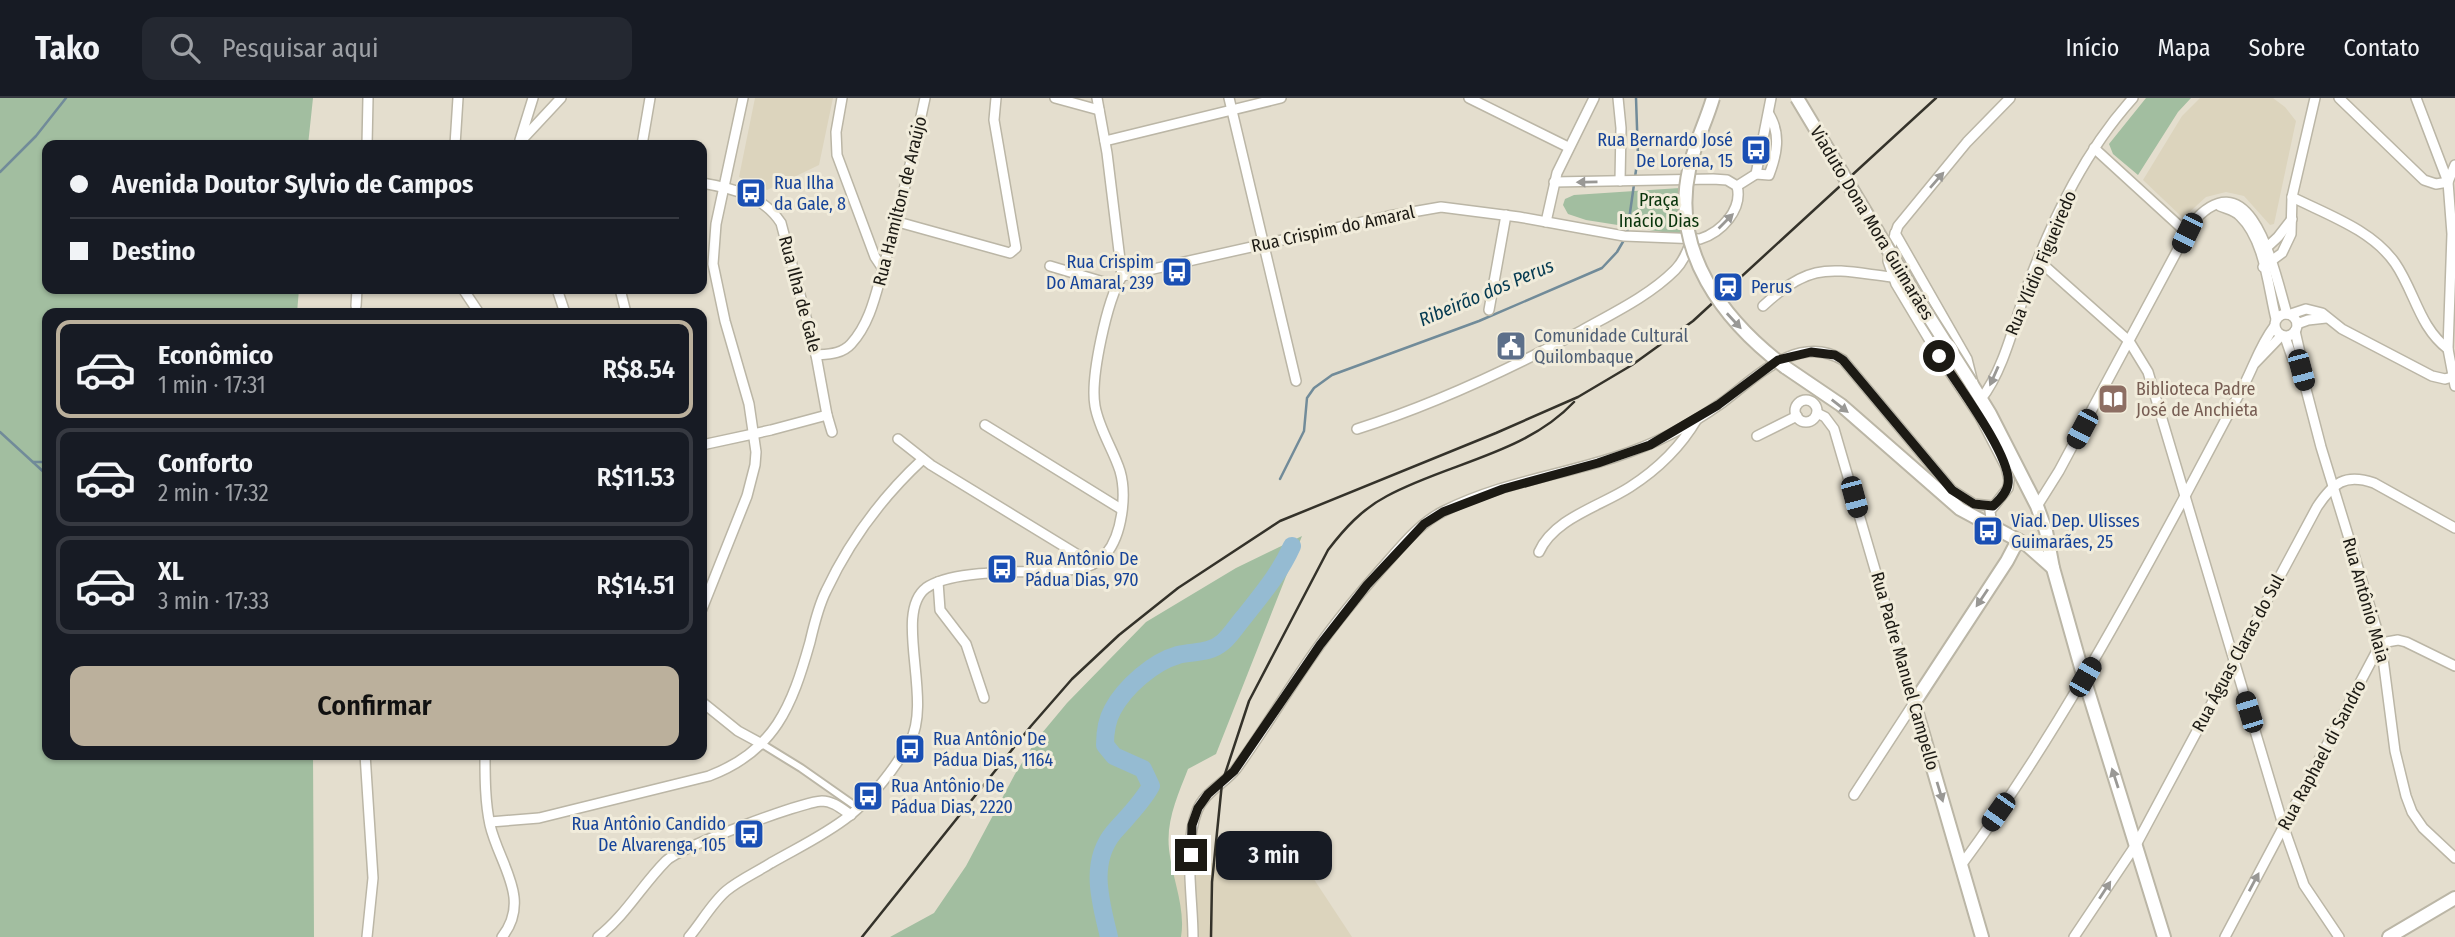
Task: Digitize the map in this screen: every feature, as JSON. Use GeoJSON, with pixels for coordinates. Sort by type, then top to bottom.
{"type":"FeatureCollection","features":[{"type":"Feature","properties":{"kind":"main road"},"geometry":{"type":"LineString","coordinates":[[1713,98],[1689,169],[1686,208],[1693,248],[1712,293],[1730,319],[1761,349],[1841,405],[1958,507],[1975,519],[2018,540],[2053,568]]}},
{"type":"Feature","properties":{"kind":"main road","name":"Viaduto Dona Mora Guimarães"},"geometry":{"type":"LineString","coordinates":[[1797,98],[1981,399],[2036,506],[2046,531],[2053,568],[2084,678],[2164,937]]}},
{"type":"Feature","properties":{"kind":"main road"},"geometry":{"type":"LineString","coordinates":[[1914,703],[2018,540]]}},
{"type":"Feature","properties":{"kind":"main road","name":"Rua Padre Manuel Campello"},"geometry":{"type":"LineString","coordinates":[[1914,703],[1982,937]]}},
{"type":"Feature","properties":{"kind":"main road"},"geometry":{"type":"LineString","coordinates":[[2389,937],[2455,898]]}},
{"type":"Feature","properties":{"kind":"street"},"geometry":{"type":"LineString","coordinates":[[367,140],[368,98]]}},
{"type":"Feature","properties":{"kind":"street"},"geometry":{"type":"LineString","coordinates":[[455,140],[458,98]]}},
{"type":"Feature","properties":{"kind":"street"},"geometry":{"type":"LineString","coordinates":[[520,140],[533,98]]}},
{"type":"Feature","properties":{"kind":"street"},"geometry":{"type":"LineString","coordinates":[[523,140],[561,98]]}},
{"type":"Feature","properties":{"kind":"street"},"geometry":{"type":"LineString","coordinates":[[643,140],[650,98]]}},
{"type":"Feature","properties":{"kind":"street"},"geometry":{"type":"LineString","coordinates":[[707,596],[747,496],[756,452],[749,404],[725,321],[713,264],[716,224],[743,98]]}},
{"type":"Feature","properties":{"kind":"street"},"geometry":{"type":"LineString","coordinates":[[842,98],[836,132],[837,155],[875,257],[883,269]]}},
{"type":"Feature","properties":{"kind":"street","name":"Rua Hamilton de Araújo"},"geometry":{"type":"LineString","coordinates":[[816,355],[832,354],[850,345],[863,328],[877,293],[898,222],[925,98]]}},
{"type":"Feature","properties":{"kind":"street"},"geometry":{"type":"LineString","coordinates":[[898,222],[1010,253],[1016,248],[993,120],[996,98]]}},
{"type":"Feature","properties":{"kind":"street"},"geometry":{"type":"LineString","coordinates":[[1055,98],[1099,110]]}},
{"type":"Feature","properties":{"kind":"street"},"geometry":{"type":"LineString","coordinates":[[689,937],[727,890],[850,815],[896,764],[916,726],[918,692],[911,615],[922,592],[938,582],[976,575],[1073,570],[1093,564],[1106,554],[1113,543],[1121,509],[1122,480],[1099,419],[1094,389],[1098,359],[1116,286],[1122,276],[1097,98]]}},
{"type":"Feature","properties":{"kind":"street"},"geometry":{"type":"LineString","coordinates":[[1229,98],[1296,381]]}},
{"type":"Feature","properties":{"kind":"street"},"geometry":{"type":"LineString","coordinates":[[1105,141],[1281,98]]}},
{"type":"Feature","properties":{"kind":"street"},"geometry":{"type":"LineString","coordinates":[[1469,98],[1569,147]]}},
{"type":"Feature","properties":{"kind":"street"},"geometry":{"type":"LineString","coordinates":[[1594,98],[1554,182],[1546,222],[1655,239],[1693,240],[1707,237],[1728,220],[1738,205],[1737,186]]}},
{"type":"Feature","properties":{"kind":"street"},"geometry":{"type":"LineString","coordinates":[[1618,98],[1622,181]]}},
{"type":"Feature","properties":{"kind":"street"},"geometry":{"type":"LineString","coordinates":[[1756,174],[1771,98]]}},
{"type":"Feature","properties":{"kind":"street"},"geometry":{"type":"LineString","coordinates":[[1993,526],[1989,516],[1993,506],[2008,488],[2006,467],[1980,417],[1939,356],[1892,277],[1888,261],[1895,233],[1901,222],[1968,142],[2010,98]]}},
{"type":"Feature","properties":{"kind":"street","name":"Rua Ylídio Figueiredo"},"geometry":{"type":"LineString","coordinates":[[1981,399],[1994,377],[2057,213],[2094,148],[2133,98]]}},
{"type":"Feature","properties":{"kind":"street"},"geometry":{"type":"LineString","coordinates":[[2267,265],[2282,253],[2291,234],[2292,197],[2315,98]]}},
{"type":"Feature","properties":{"kind":"street"},"geometry":{"type":"LineString","coordinates":[[2339,98],[2424,180],[2436,184],[2448,182]]}},
{"type":"Feature","properties":{"kind":"street"},"geometry":{"type":"LineString","coordinates":[[1962,864],[2015,788],[2084,678],[2185,496],[2255,363],[2259,350],[2282,314],[2312,310],[2322,313],[2342,328],[2432,376],[2454,380],[2448,349],[2452,234],[2448,182],[2416,98]]}},
{"type":"Feature","properties":{"kind":"street"},"geometry":{"type":"LineString","coordinates":[[1737,186],[1756,174],[1769,174],[1776,149],[1776,128],[1769,114]]}},
{"type":"Feature","properties":{"kind":"street"},"geometry":{"type":"LineString","coordinates":[[2094,148],[2187,233]]}},
{"type":"Feature","properties":{"kind":"street"},"geometry":{"type":"LineString","coordinates":[[2448,182],[2455,165]]}},
{"type":"Feature","properties":{"kind":"street"},"geometry":{"type":"LineString","coordinates":[[1554,182],[1727,180],[1737,186]]}},
{"type":"Feature","properties":{"kind":"street","name":"Rua Ilha de Gale"},"geometry":{"type":"LineString","coordinates":[[707,184],[748,195],[764,205],[781,223],[816,355],[832,432]]}},
{"type":"Feature","properties":{"kind":"street"},"geometry":{"type":"LineString","coordinates":[[2292,197],[2379,244],[2396,265],[2431,334],[2448,349]]}},
{"type":"Feature","properties":{"kind":"street"},"geometry":{"type":"LineString","coordinates":[[2036,506],[2059,471],[2187,233],[2196,218],[2216,204],[2238,213],[2264,251],[2275,323]]}},
{"type":"Feature","properties":{"kind":"street","name":"Rua Crispim do Amaral"},"geometry":{"type":"LineString","coordinates":[[1122,276],[1432,207],[1546,222]]}},
{"type":"Feature","properties":{"kind":"street"},"geometry":{"type":"LineString","coordinates":[[1489,310],[1506,215]]}},
{"type":"Feature","properties":{"kind":"street"},"geometry":{"type":"LineString","coordinates":[[2264,251],[2293,218]]}},
{"type":"Feature","properties":{"kind":"street"},"geometry":{"type":"LineString","coordinates":[[1895,233],[1967,359],[1972,385]]}},
{"type":"Feature","properties":{"kind":"street"},"geometry":{"type":"LineString","coordinates":[[1357,429],[1464,391],[1620,310],[1658,285],[1677,268],[1693,240]]}},
{"type":"Feature","properties":{"kind":"street"},"geometry":{"type":"LineString","coordinates":[[2038,260],[2129,341],[2148,372],[2284,828],[2304,885],[2339,937]]}},
{"type":"Feature","properties":{"kind":"street"},"geometry":{"type":"LineString","coordinates":[[2267,265],[2296,328]]}},
{"type":"Feature","properties":{"kind":"street"},"geometry":{"type":"LineString","coordinates":[[1050,266],[1116,286]]}},
{"type":"Feature","properties":{"kind":"street"},"geometry":{"type":"LineString","coordinates":[[1763,306],[1789,285],[1817,271],[1892,277]]}},
{"type":"Feature","properties":{"kind":"street"},"geometry":{"type":"LineString","coordinates":[[356,306],[357,294]]}},
{"type":"Feature","properties":{"kind":"street"},"geometry":{"type":"LineString","coordinates":[[2255,363],[2283,336],[2308,320],[2326,318]]}},
{"type":"Feature","properties":{"kind":"street","name":"Rua Antônio Maia"},"geometry":{"type":"LineString","coordinates":[[2275,323],[2301,370]]}},
{"type":"Feature","properties":{"kind":"street","name":"Rua Antônio Maia"},"geometry":{"type":"LineString","coordinates":[[2296,328],[2301,370],[2381,643],[2395,751],[2406,796],[2412,812],[2423,828],[2455,858]]}},
{"type":"Feature","properties":{"kind":"street"},"geometry":{"type":"LineString","coordinates":[[1193,937],[1192,825],[1198,808],[1208,794],[1234,771],[1320,645],[1396,552],[1424,524],[1443,512],[1503,489],[1598,463],[1650,445],[1698,418],[1778,360],[1811,352],[1835,355],[1843,360],[1952,490],[1974,504],[1993,506]]}},
{"type":"Feature","properties":{"kind":"street"},"geometry":{"type":"LineString","coordinates":[[1803,401],[1814,403],[1817,414],[1813,420],[1806,422],[1797,416],[1797,405],[1803,401]]}},
{"type":"Feature","properties":{"kind":"street","name":"Rua Padre Manuel Campello"},"geometry":{"type":"LineString","coordinates":[[1817,414],[1825,417],[1834,429],[1914,703]]}},
{"type":"Feature","properties":{"kind":"street"},"geometry":{"type":"LineString","coordinates":[[707,444],[827,415]]}},
{"type":"Feature","properties":{"kind":"street"},"geometry":{"type":"LineString","coordinates":[[1756,436],[1797,416]]}},
{"type":"Feature","properties":{"kind":"street"},"geometry":{"type":"LineString","coordinates":[[1539,552],[1550,536],[1561,527],[1629,488],[1667,459],[1686,439],[1698,418]]}},
{"type":"Feature","properties":{"kind":"street"},"geometry":{"type":"LineString","coordinates":[[985,425],[1121,509]]}},
{"type":"Feature","properties":{"kind":"street"},"geometry":{"type":"LineString","coordinates":[[898,439],[923,459],[1093,564]]}},
{"type":"Feature","properties":{"kind":"street"},"geometry":{"type":"LineString","coordinates":[[490,822],[539,818],[709,776],[731,768],[761,744],[775,729],[790,700],[825,593],[845,554],[884,501],[923,459]]}},
{"type":"Feature","properties":{"kind":"street"},"geometry":{"type":"LineString","coordinates":[[2333,486],[2348,479],[2367,481],[2455,528]]}},
{"type":"Feature","properties":{"kind":"street","name":"Rua Águas Claras do Sul"},"geometry":{"type":"LineString","coordinates":[[2074,937],[2137,843],[2317,507],[2333,486]]}},
{"type":"Feature","properties":{"kind":"street"},"geometry":{"type":"LineString","coordinates":[[938,582],[940,610],[966,643],[984,698]]}},
{"type":"Feature","properties":{"kind":"street"},"geometry":{"type":"LineString","coordinates":[[2381,643],[2398,640],[2406,642],[2455,666]]}},
{"type":"Feature","properties":{"kind":"street","name":"Rua Raphael di Sandro"},"geometry":{"type":"LineString","coordinates":[[2225,937],[2381,643]]}},
{"type":"Feature","properties":{"kind":"street"},"geometry":{"type":"LineString","coordinates":[[1854,795],[1914,703]]}},
{"type":"Feature","properties":{"kind":"street"},"geometry":{"type":"LineString","coordinates":[[707,706],[738,731],[802,768],[858,808]]}},
{"type":"Feature","properties":{"kind":"street"},"geometry":{"type":"LineString","coordinates":[[365,760],[373,878],[367,937]]}},
{"type":"Feature","properties":{"kind":"street"},"geometry":{"type":"LineString","coordinates":[[485,760],[490,822],[514,893],[514,918],[502,937]]}},
{"type":"Feature","properties":{"kind":"street"},"geometry":{"type":"LineString","coordinates":[[598,937],[631,904],[666,861],[683,850],[782,812],[819,801],[835,804],[850,815]]}},
{"type":"Feature","properties":{"kind":"shaded area"},"geometry":{"type":"Polygon","coordinates":[[[755,98],[833,98],[819,165],[767,190],[739,177],[755,98]]]}},
{"type":"Feature","properties":{"kind":"shaded area"},"geometry":{"type":"Polygon","coordinates":[[[2200,98],[2273,98],[2285,107],[2296,121],[2274,224],[2270,225],[2244,196],[2226,192],[2206,197],[2183,218],[2143,180],[2182,116],[2200,98]]]}},
{"type":"Feature","properties":{"kind":"shaded area"},"geometry":{"type":"Polygon","coordinates":[[[1298,855],[1352,937],[1132,937],[1132,871],[1298,855]]]}},
{"type":"Feature","properties":{"kind":"green space"},"geometry":{"type":"Polygon","coordinates":[[[0,98],[313,98],[309,140],[42,140],[42,294],[299,294],[297,308],[42,308],[42,760],[313,760],[314,937],[0,937],[0,98]]]}},
{"type":"Feature","properties":{"kind":"green space"},"geometry":{"type":"Polygon","coordinates":[[[2146,98],[2191,98],[2178,112],[2138,175],[2113,154],[2109,144],[2146,98]]]}},
{"type":"Feature","properties":{"kind":"green space","name":"Praça Inácio Dias"},"geometry":{"type":"Polygon","coordinates":[[[1680,188],[1681,235],[1586,220],[1568,214],[1563,205],[1565,199],[1574,195],[1680,188]]]}},
{"type":"Feature","properties":{"kind":"green space"},"geometry":{"type":"Polygon","coordinates":[[[1302,536],[1216,754],[1188,769],[1174,808],[1169,828],[1169,849],[1182,915],[1181,937],[890,937],[934,913],[966,866],[1015,774],[1037,739],[1067,703],[1146,622],[1236,568],[1302,536]]]}},
{"type":"Feature","properties":{"kind":"waterway"},"geometry":{"type":"LineString","coordinates":[[0,172],[36,136],[66,98]]}},
{"type":"Feature","properties":{"kind":"waterway","name":"Ribeirão dos Perus"},"geometry":{"type":"LineString","coordinates":[[1627,234],[1638,156],[1636,98]]}},
{"type":"Feature","properties":{"kind":"waterway","name":"Ribeirão dos Perus"},"geometry":{"type":"LineString","coordinates":[[1280,479],[1304,431],[1307,398],[1314,388],[1332,375],[1479,321],[1602,268],[1624,240]]}},
{"type":"Feature","properties":{"kind":"waterway"},"geometry":{"type":"LineString","coordinates":[[0,432],[42,470]]}},
{"type":"Feature","properties":{"kind":"waterway"},"geometry":{"type":"LineString","coordinates":[[33,462],[42,462]]}},
{"type":"Feature","properties":{"kind":"waterway","name":"Ribeirão dos Perus"},"geometry":{"type":"LineString","coordinates":[[1109,937],[1100,897],[1101,857],[1114,832],[1151,786],[1143,769],[1114,756],[1105,745],[1106,727],[1111,714],[1132,684],[1159,663],[1178,655],[1207,650],[1223,642],[1270,583],[1292,546]]}},
{"type":"Feature","properties":{"kind":"railway"},"geometry":{"type":"LineString","coordinates":[[862,937],[1031,726],[1072,679],[1119,635],[1178,588],[1280,521],[1578,397],[1632,365],[1693,321],[1936,98]]}},
{"type":"Feature","properties":{"kind":"railway"},"geometry":{"type":"LineString","coordinates":[[1211,937],[1212,882],[1222,783],[1249,701],[1328,550],[1354,520],[1378,501],[1533,434],[1574,402]]}},
{"type":"Feature","properties":{"kind":"place","name":"Rua Bernardo José De Lorena, 15"},"geometry":{"type":"Point","coordinates":[1756,150]}},
{"type":"Feature","properties":{"kind":"place","name":"Rua Ilha da Gale, 8"},"geometry":{"type":"Point","coordinates":[751,193]}},
{"type":"Feature","properties":{"kind":"place","name":"Rua Crispim Do Amaral, 239"},"geometry":{"type":"Point","coordinates":[1177,272]}},
{"type":"Feature","properties":{"kind":"place","name":"Perus"},"geometry":{"type":"Point","coordinates":[1728,287]}},
{"type":"Feature","properties":{"kind":"place","name":"Comunidade Cultural Quilombaque"},"geometry":{"type":"Point","coordinates":[1511,346]}},
{"type":"Feature","properties":{"kind":"place","name":"Biblioteca Padre José de Anchieta"},"geometry":{"type":"Point","coordinates":[2113,399]}},
{"type":"Feature","properties":{"kind":"place","name":"Viad. Dep. Ulisses Guimarães, 25"},"geometry":{"type":"Point","coordinates":[1988,531]}},
{"type":"Feature","properties":{"kind":"place","name":"Rua Antônio De Pádua Dias, 970"},"geometry":{"type":"Point","coordinates":[1002,569]}},
{"type":"Feature","properties":{"kind":"place","name":"Rua Antônio De Pádua Dias, 1164"},"geometry":{"type":"Point","coordinates":[910,749]}},
{"type":"Feature","properties":{"kind":"place","name":"Rua Antônio De Pádua Dias, 2220"},"geometry":{"type":"Point","coordinates":[868,796]}},
{"type":"Feature","properties":{"kind":"place","name":"Rua Antônio Candido De Alvarenga, 105"},"geometry":{"type":"Point","coordinates":[749,834]}},
{"type":"Feature","properties":{"kind":"route"},"geometry":{"type":"LineString","coordinates":[[1191,855],[1192,825],[1198,808],[1208,794],[1234,771],[1320,645],[1367,585],[1424,524],[1443,512],[1503,489],[1598,463],[1650,445],[1718,405],[1778,360],[1811,352],[1823,352],[1843,360],[1952,490],[1966,501],[1981,506],[1993,506],[2008,488],[2006,467],[1980,417],[1939,356]]}}]}
